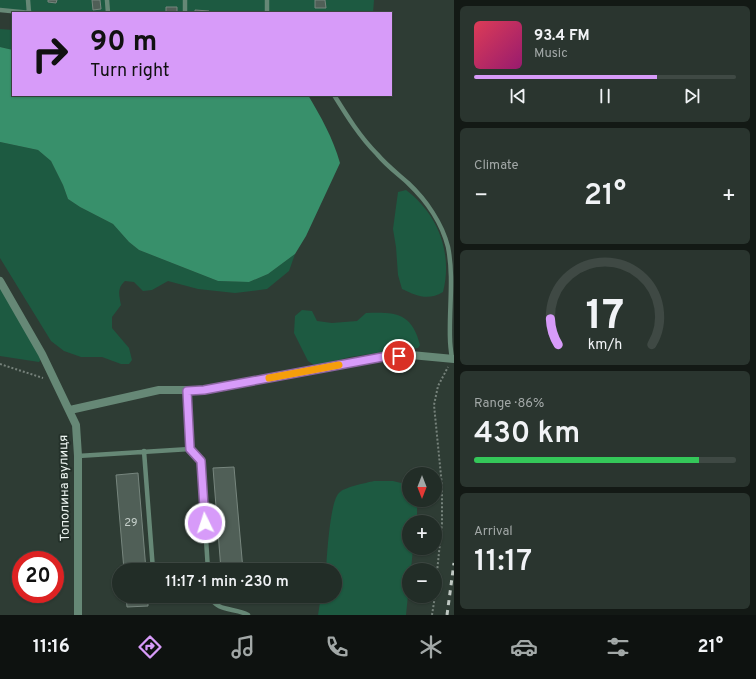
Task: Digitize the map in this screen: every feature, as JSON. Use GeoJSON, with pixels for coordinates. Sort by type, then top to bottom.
{"type":"FeatureCollection","features":[{"type":"Feature","properties":{"kind":"street","name":"Тополина вулиця"},"geometry":{"type":"LineString","coordinates":[[0,281],[35,341],[76,424],[78,456],[78,615]]}},
{"type":"Feature","properties":{"kind":"street"},"geometry":{"type":"LineString","coordinates":[[70,410],[159,390],[204,390],[388,356],[411,355],[453,359]]}},
{"type":"Feature","properties":{"kind":"lane"},"geometry":{"type":"LineString","coordinates":[[28,0],[30,12]]}},
{"type":"Feature","properties":{"kind":"lane"},"geometry":{"type":"LineString","coordinates":[[107,0],[108,12]]}},
{"type":"Feature","properties":{"kind":"lane"},"geometry":{"type":"LineString","coordinates":[[185,0],[185,12]]}},
{"type":"Feature","properties":{"kind":"lane"},"geometry":{"type":"LineString","coordinates":[[266,0],[267,12]]}},
{"type":"Feature","properties":{"kind":"lane"},"geometry":{"type":"LineString","coordinates":[[0,10],[20,12]]}},
{"type":"Feature","properties":{"kind":"lane"},"geometry":{"type":"LineString","coordinates":[[335,96],[349,119],[377,155],[410,185],[430,208],[442,227],[449,247],[451,267],[452,298],[450,338],[453,359]]}},
{"type":"Feature","properties":{"kind":"lane"},"geometry":{"type":"LineString","coordinates":[[187,391],[190,449],[201,461],[208,563]]}},
{"type":"Feature","properties":{"kind":"lane"},"geometry":{"type":"LineString","coordinates":[[78,456],[190,449]]}},
{"type":"Feature","properties":{"kind":"lane"},"geometry":{"type":"LineString","coordinates":[[144,451],[152,563]]}},
{"type":"Feature","properties":{"kind":"lane"},"geometry":{"type":"LineString","coordinates":[[216,603],[222,608],[238,611],[248,615]]}},
{"type":"Feature","properties":{"kind":"path"},"geometry":{"type":"LineString","coordinates":[[438,563],[442,523],[442,486],[434,405],[438,386],[453,359]]}},
{"type":"Feature","properties":{"kind":"path"},"geometry":{"type":"LineString","coordinates":[[0,364],[56,382]]}},
{"type":"Feature","properties":{"kind":"path"},"geometry":{"type":"LineString","coordinates":[[432,615],[433,603]]}},
{"type":"Feature","properties":{"kind":"shaded area"},"geometry":{"type":"Polygon","coordinates":[[[0,0],[374,0],[373,12],[21,12],[0,10],[0,0]]]}},
{"type":"Feature","properties":{"kind":"shaded area"},"geometry":{"type":"Polygon","coordinates":[[[0,29],[12,30],[12,50],[0,47],[0,29]]]}},
{"type":"Feature","properties":{"kind":"shaded area"},"geometry":{"type":"Polygon","coordinates":[[[0,47],[12,50],[12,96],[309,96],[330,136],[340,163],[306,236],[295,254],[268,274],[249,282],[218,281],[139,250],[129,242],[113,224],[68,199],[51,161],[38,150],[0,142],[0,47]]]}},
{"type":"Feature","properties":{"kind":"shaded area"},"geometry":{"type":"Polygon","coordinates":[[[0,142],[38,150],[51,161],[68,199],[113,224],[129,242],[139,250],[218,281],[249,282],[268,274],[295,254],[289,271],[267,289],[235,293],[198,289],[168,281],[152,290],[143,291],[134,282],[125,281],[121,286],[119,295],[121,305],[112,317],[112,328],[129,348],[132,360],[129,364],[121,364],[102,357],[81,357],[64,351],[51,341],[0,258],[0,142]]]}},
{"type":"Feature","properties":{"kind":"shaded area"},"geometry":{"type":"Polygon","coordinates":[[[406,190],[427,211],[440,235],[446,263],[446,277],[443,292],[438,295],[427,297],[413,294],[402,289],[398,275],[393,229],[398,192],[406,190]]]}},
{"type":"Feature","properties":{"kind":"shaded area"},"geometry":{"type":"Polygon","coordinates":[[[0,280],[41,359],[39,362],[0,356],[0,280]]]}},
{"type":"Feature","properties":{"kind":"shaded area"},"geometry":{"type":"Polygon","coordinates":[[[302,310],[312,311],[317,321],[332,323],[357,321],[366,313],[394,314],[407,321],[412,326],[417,334],[420,345],[418,348],[350,357],[314,365],[308,361],[294,333],[295,316],[302,310]]]}},
{"type":"Feature","properties":{"kind":"shaded area"},"geometry":{"type":"Polygon","coordinates":[[[374,481],[393,481],[402,483],[402,507],[417,507],[417,515],[402,515],[402,555],[412,555],[412,563],[402,563],[402,603],[407,603],[406,615],[318,615],[320,603],[342,603],[342,563],[327,563],[331,517],[333,506],[339,493],[345,489],[374,481]]]}},
{"type":"Feature","properties":{"kind":"building"},"geometry":{"type":"Polygon","coordinates":[[[48,0],[57,0],[56,3],[48,2],[48,0]]]}},
{"type":"Feature","properties":{"kind":"building"},"geometry":{"type":"Polygon","coordinates":[[[92,0],[100,0],[101,9],[93,10],[92,0]]]}},
{"type":"Feature","properties":{"kind":"building"},"geometry":{"type":"Polygon","coordinates":[[[315,0],[325,0],[326,8],[315,8],[315,0]]]}},
{"type":"Feature","properties":{"kind":"building"},"geometry":{"type":"Polygon","coordinates":[[[166,7],[177,7],[177,12],[166,12],[166,7]]]}},
{"type":"Feature","properties":{"kind":"building"},"geometry":{"type":"Polygon","coordinates":[[[195,10],[209,11],[209,12],[195,12],[195,10]]]}},
{"type":"Feature","properties":{"kind":"building"},"geometry":{"type":"Polygon","coordinates":[[[234,467],[242,563],[220,563],[213,468],[234,467]]]}},
{"type":"Feature","properties":{"kind":"building"},"geometry":{"type":"Polygon","coordinates":[[[138,473],[145,563],[123,563],[116,475],[138,473]]]}},
{"type":"Feature","properties":{"kind":"building"},"geometry":{"type":"Polygon","coordinates":[[[127,603],[148,603],[148,606],[127,607],[127,603]]]}},
{"type":"Feature","properties":{"kind":"railway"},"geometry":{"type":"LineString","coordinates":[[447,615],[454,563]]}},
{"type":"Feature","properties":{"kind":"slow traffic"},"geometry":{"type":"LineString","coordinates":[[269,378],[339,365]]}},
{"type":"Feature","properties":{"kind":"route"},"geometry":{"type":"LineString","coordinates":[[205,523],[201,461],[190,449],[187,391],[204,390],[388,356],[399,356]]}}]}
